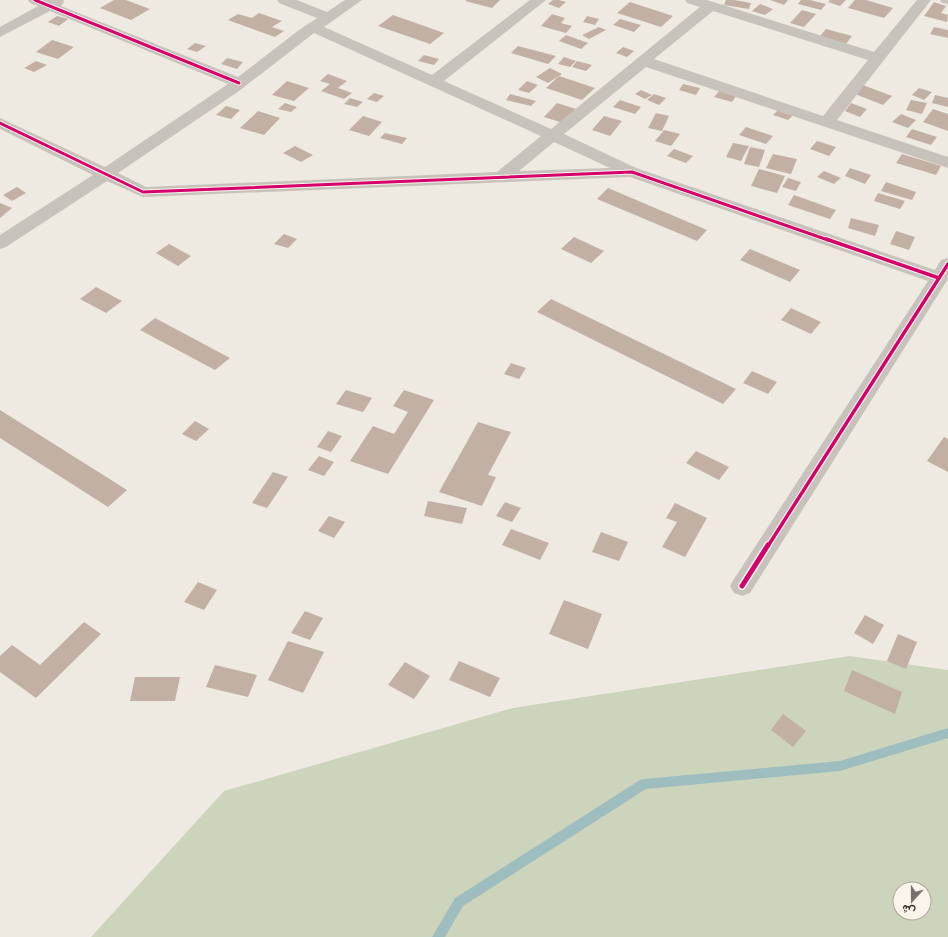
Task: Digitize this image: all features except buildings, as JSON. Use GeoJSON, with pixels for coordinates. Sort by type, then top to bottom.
{"type":"FeatureCollection","features":[{"type":"Feature","properties":{"kind":"street"},"geometry":{"type":"LineString","coordinates":[[35,0],[54,3],[239,83]]}},
{"type":"Feature","properties":{"kind":"street"},"geometry":{"type":"LineString","coordinates":[[284,0],[328,17]]}},
{"type":"Feature","properties":{"kind":"street"},"geometry":{"type":"LineString","coordinates":[[0,243],[106,174],[239,83],[313,27],[355,0]]}},
{"type":"Feature","properties":{"kind":"street"},"geometry":{"type":"LineString","coordinates":[[433,82],[539,0]]}},
{"type":"Feature","properties":{"kind":"street"},"geometry":{"type":"LineString","coordinates":[[692,0],[877,58]]}},
{"type":"Feature","properties":{"kind":"street"},"geometry":{"type":"LineString","coordinates":[[827,122],[924,0]]}},
{"type":"Feature","properties":{"kind":"street"},"geometry":{"type":"LineString","coordinates":[[0,33],[54,3]]}},
{"type":"Feature","properties":{"kind":"street"},"geometry":{"type":"LineString","coordinates":[[502,177],[710,6]]}},
{"type":"Feature","properties":{"kind":"street"},"geometry":{"type":"LineString","coordinates":[[313,27],[632,172],[943,271],[742,586]]}},
{"type":"Feature","properties":{"kind":"street"},"geometry":{"type":"LineString","coordinates":[[644,61],[948,163]]}},
{"type":"Feature","properties":{"kind":"street"},"geometry":{"type":"LineString","coordinates":[[0,123],[143,192],[632,172]]}},
{"type":"Feature","properties":{"kind":"green space"},"geometry":{"type":"Polygon","coordinates":[[[850,656],[948,670],[948,937],[91,937],[224,791],[513,708],[850,656]]]}},
{"type":"Feature","properties":{"kind":"waterway"},"geometry":{"type":"LineString","coordinates":[[438,937],[459,902],[644,784],[840,766],[948,733]]}},
{"type":"Feature","properties":{"kind":"cycle path"},"geometry":{"type":"LineString","coordinates":[[35,0],[239,83]]}},
{"type":"Feature","properties":{"kind":"cycle path"},"geometry":{"type":"LineString","coordinates":[[0,123],[143,192],[632,172],[939,278]]}},
{"type":"Feature","properties":{"kind":"cycle path"},"geometry":{"type":"LineString","coordinates":[[742,586],[948,264]]}}]}
